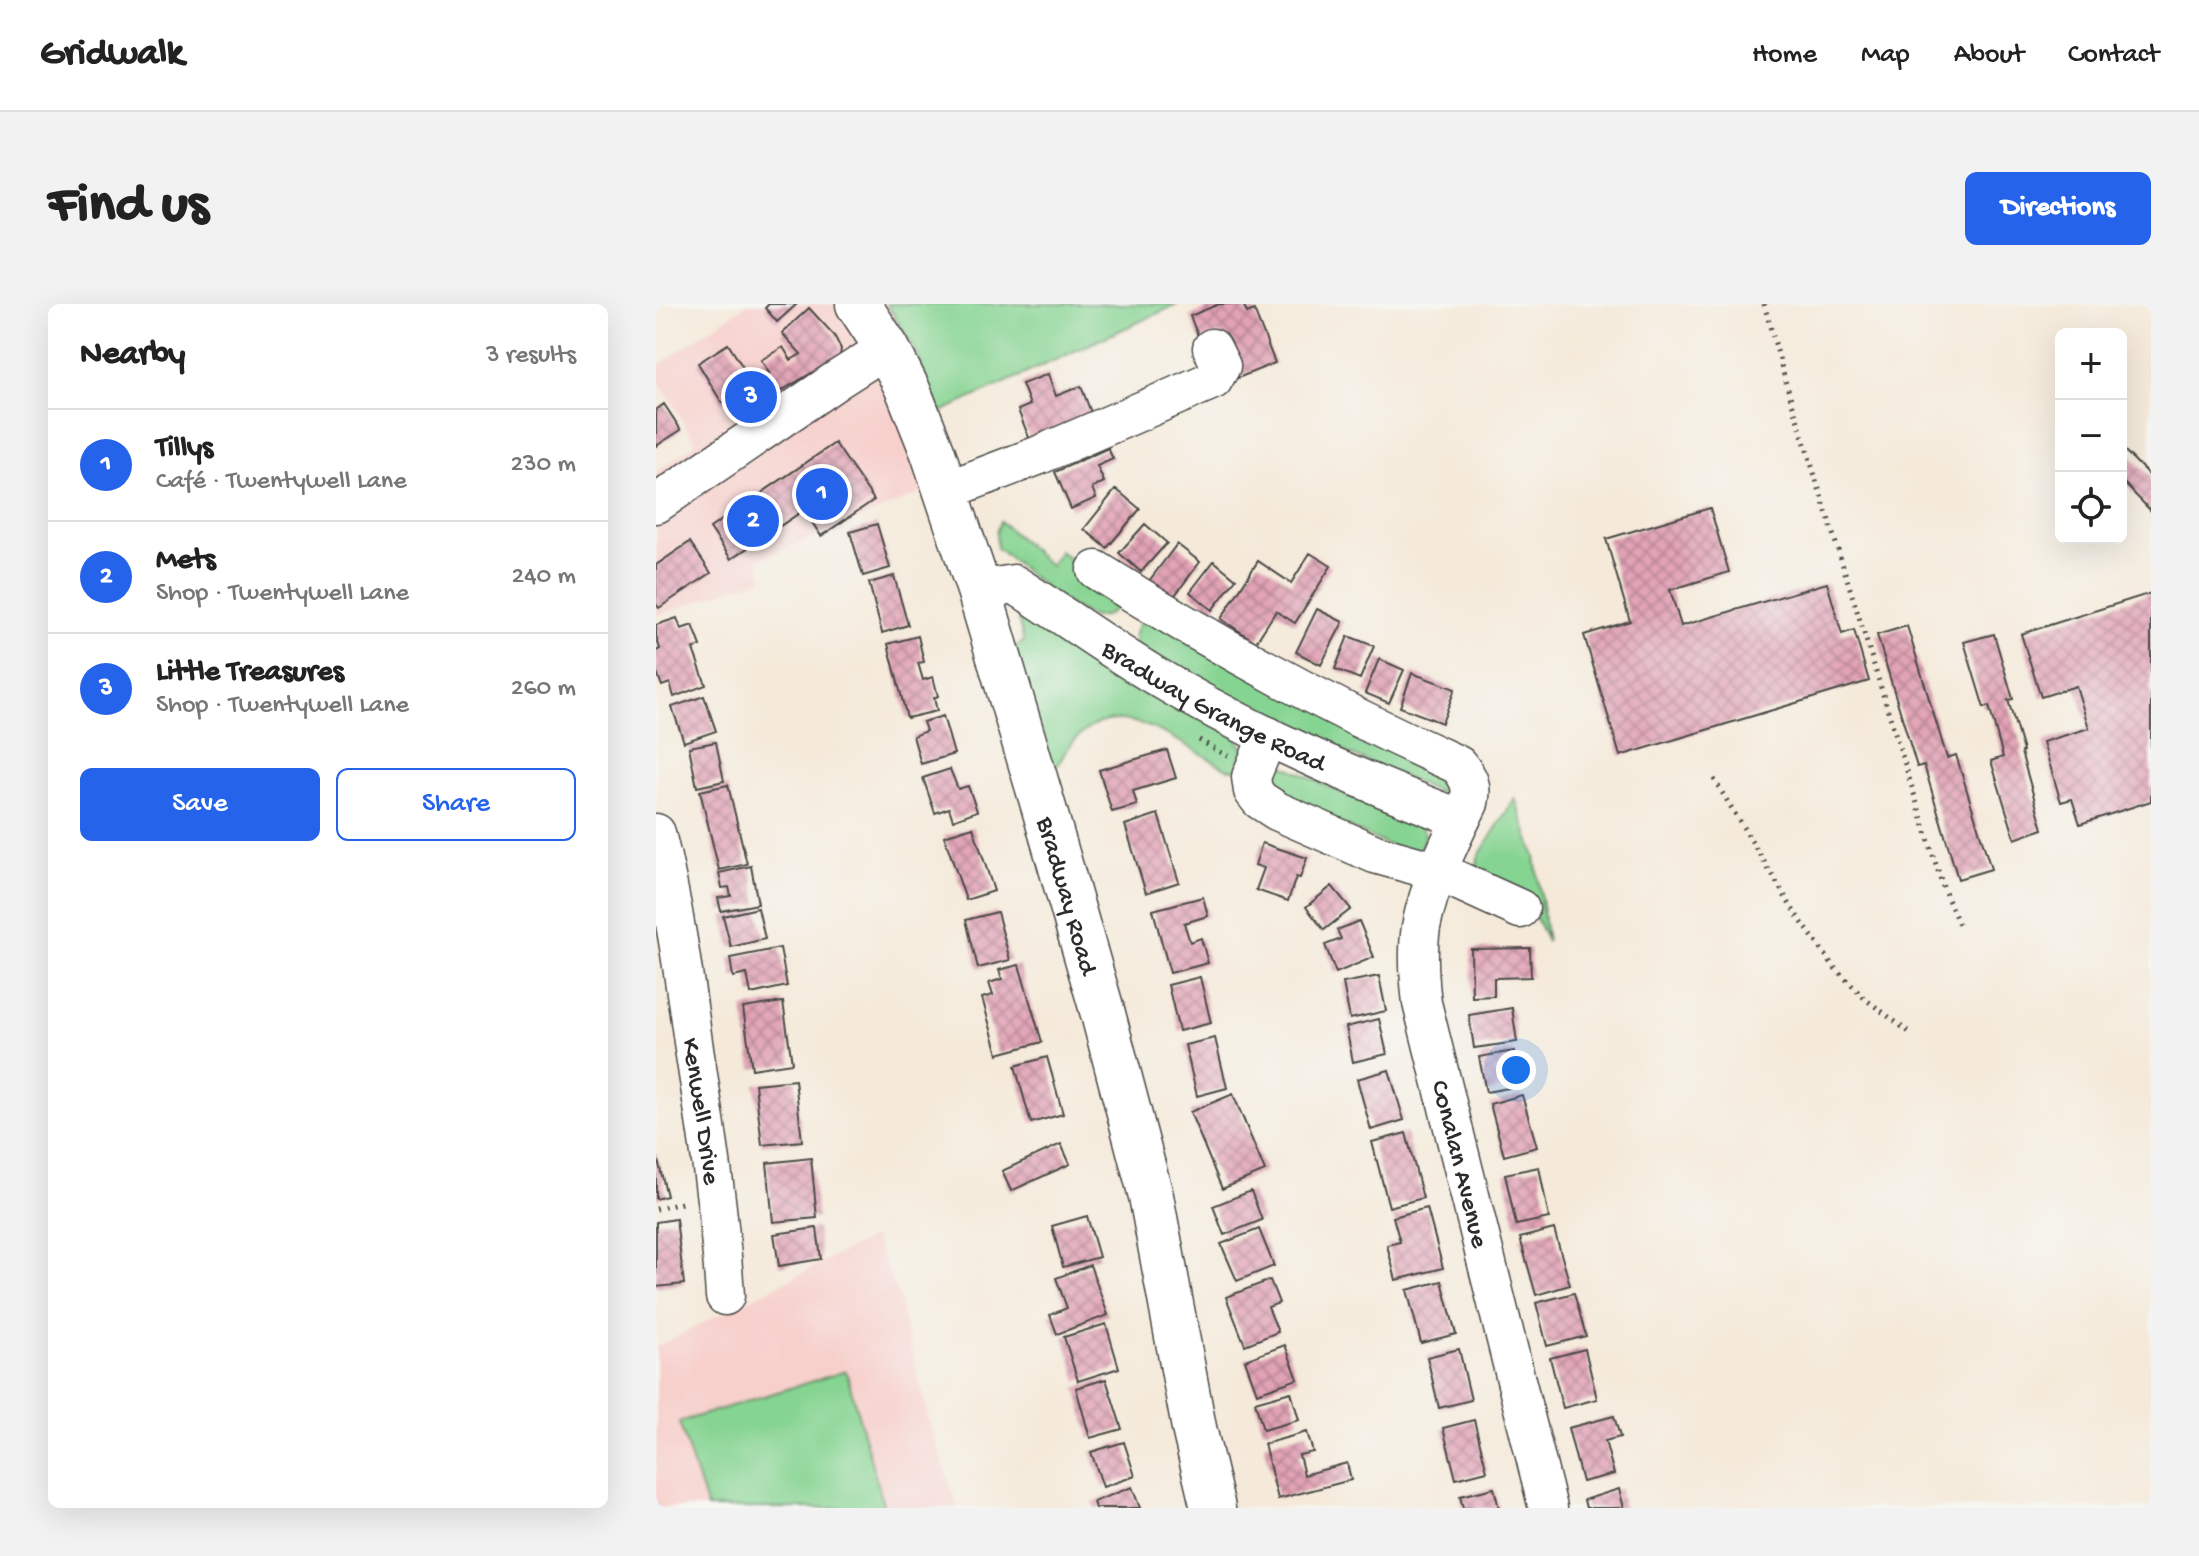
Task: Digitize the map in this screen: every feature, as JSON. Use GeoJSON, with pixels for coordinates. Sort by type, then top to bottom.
{"type":"FeatureCollection","features":[{"type":"Feature","properties":{"kind":"main road","name":"Bradway Road"},"geometry":{"type":"LineString","coordinates":[[858,304],[887,348],[908,390],[979,590],[1099,999],[1151,1196],[1194,1428],[1213,1508]]}},
{"type":"Feature","properties":{"kind":"street"},"geometry":{"type":"LineString","coordinates":[[656,504],[887,348]]}},
{"type":"Feature","properties":{"kind":"street"},"geometry":{"type":"LineString","coordinates":[[945,491],[1037,456],[1213,380],[1221,366],[1212,348]]}},
{"type":"Feature","properties":{"kind":"street","name":"Conalan Avenue"},"geometry":{"type":"LineString","coordinates":[[1096,570],[1136,596],[1348,714],[1458,765],[1468,777],[1472,791],[1439,872],[1421,927],[1422,1003],[1548,1508]]}},
{"type":"Feature","properties":{"kind":"street","name":"Bradway Grange Road"},"geometry":{"type":"LineString","coordinates":[[979,590],[1014,584],[1151,673],[1268,736],[1357,779],[1461,819]]}},
{"type":"Feature","properties":{"kind":"street"},"geometry":{"type":"LineString","coordinates":[[1106,643],[1136,596]]}},
{"type":"Feature","properties":{"kind":"street"},"geometry":{"type":"LineString","coordinates":[[1268,736],[1251,777],[1253,791],[1260,800],[1277,811],[1375,854],[1439,872],[1520,909]]}},
{"type":"Feature","properties":{"kind":"street","name":"Kenwell Drive"},"geometry":{"type":"LineString","coordinates":[[656,833],[697,1064],[716,1194],[725,1296]]}},
{"type":"Feature","properties":{"kind":"path"},"geometry":{"type":"LineString","coordinates":[[1764,304],[1939,875],[1959,925]]}},
{"type":"Feature","properties":{"kind":"path"},"geometry":{"type":"LineString","coordinates":[[1714,779],[1795,913],[1835,968],[1864,998],[1909,1032]]}},
{"type":"Feature","properties":{"kind":"shaded area"},"geometry":{"type":"Polygon","coordinates":[[[747,304],[887,304],[915,350],[949,442],[924,492],[758,560],[764,578],[656,616],[656,472],[696,443],[656,376],[656,367],[747,304]]]}},
{"type":"Feature","properties":{"kind":"shaded area"},"geometry":{"type":"Polygon","coordinates":[[[873,1237],[897,1292],[930,1425],[958,1508],[656,1508],[656,1347],[873,1237]]]}},
{"type":"Feature","properties":{"kind":"green space"},"geometry":{"type":"Polygon","coordinates":[[[887,304],[1178,304],[939,413],[915,350],[887,304]]]}},
{"type":"Feature","properties":{"kind":"green space"},"geometry":{"type":"Polygon","coordinates":[[[1000,521],[1050,566],[1060,551],[1113,596],[1118,606],[1108,614],[1096,617],[1060,599],[997,548],[996,533],[1000,521]]]}},
{"type":"Feature","properties":{"kind":"green space"},"geometry":{"type":"Polygon","coordinates":[[[1014,604],[1236,738],[1244,749],[1236,769],[1228,769],[1159,731],[1137,723],[1115,720],[1095,725],[1075,739],[1058,765],[1048,768],[1012,648],[1024,642],[1014,604]]]}},
{"type":"Feature","properties":{"kind":"green space"},"geometry":{"type":"Polygon","coordinates":[[[1141,622],[1153,622],[1455,779],[1457,800],[1271,720],[1137,647],[1135,634],[1141,622]]]}},
{"type":"Feature","properties":{"kind":"green space"},"geometry":{"type":"Polygon","coordinates":[[[1279,763],[1344,794],[1417,823],[1425,833],[1422,844],[1408,854],[1270,792],[1267,768],[1279,763]]]}},
{"type":"Feature","properties":{"kind":"green space"},"geometry":{"type":"Polygon","coordinates":[[[1515,798],[1535,857],[1547,942],[1525,893],[1477,870],[1478,857],[1515,798]]]}},
{"type":"Feature","properties":{"kind":"green space"},"geometry":{"type":"Polygon","coordinates":[[[846,1371],[884,1508],[707,1508],[679,1422],[846,1371]]]}},
{"type":"Feature","properties":{"kind":"building"},"geometry":{"type":"Polygon","coordinates":[[[769,304],[797,304],[777,322],[765,308],[769,304]]]}},
{"type":"Feature","properties":{"kind":"building"},"geometry":{"type":"Polygon","coordinates":[[[1219,304],[1243,304],[1247,313],[1254,310],[1275,363],[1238,378],[1220,333],[1200,341],[1190,316],[1219,304]]]}},
{"type":"Feature","properties":{"kind":"building"},"geometry":{"type":"Polygon","coordinates":[[[809,308],[834,335],[841,349],[840,356],[749,410],[738,392],[722,403],[698,363],[728,344],[753,383],[769,373],[761,360],[783,347],[791,360],[801,354],[782,333],[809,308]]]}},
{"type":"Feature","properties":{"kind":"building"},"geometry":{"type":"Polygon","coordinates":[[[1048,374],[1056,396],[1081,386],[1096,426],[1034,450],[1018,410],[1030,405],[1022,384],[1048,374]]]}},
{"type":"Feature","properties":{"kind":"building"},"geometry":{"type":"Polygon","coordinates":[[[664,404],[681,430],[656,446],[656,410],[664,404]]]}},
{"type":"Feature","properties":{"kind":"building"},"geometry":{"type":"Polygon","coordinates":[[[835,443],[874,500],[821,536],[804,510],[731,559],[710,528],[835,443]]]}},
{"type":"Feature","properties":{"kind":"building"},"geometry":{"type":"Polygon","coordinates":[[[1108,448],[1113,459],[1097,466],[1104,482],[1092,488],[1096,498],[1071,509],[1055,472],[1108,448]]]}},
{"type":"Feature","properties":{"kind":"building"},"geometry":{"type":"Polygon","coordinates":[[[2127,453],[2151,477],[2151,511],[2127,486],[2127,453]]]}},
{"type":"Feature","properties":{"kind":"building"},"geometry":{"type":"Polygon","coordinates":[[[1116,489],[1140,509],[1107,548],[1084,529],[1116,489]]]}},
{"type":"Feature","properties":{"kind":"building"},"geometry":{"type":"Polygon","coordinates":[[[1710,508],[1729,572],[1670,590],[1681,626],[1827,583],[1842,634],[1854,630],[1869,681],[1620,756],[1584,635],[1630,621],[1606,539],[1710,508]]]}},
{"type":"Feature","properties":{"kind":"building"},"geometry":{"type":"Polygon","coordinates":[[[877,524],[890,568],[863,576],[850,532],[877,524]]]}},
{"type":"Feature","properties":{"kind":"building"},"geometry":{"type":"Polygon","coordinates":[[[1145,524],[1167,543],[1141,572],[1119,553],[1145,524]]]}},
{"type":"Feature","properties":{"kind":"building"},"geometry":{"type":"Polygon","coordinates":[[[690,542],[711,573],[659,608],[656,604],[656,565],[690,542]]]}},
{"type":"Feature","properties":{"kind":"building"},"geometry":{"type":"Polygon","coordinates":[[[1177,544],[1200,562],[1172,599],[1149,581],[1177,544]]]}},
{"type":"Feature","properties":{"kind":"building"},"geometry":{"type":"Polygon","coordinates":[[[1310,553],[1331,566],[1295,623],[1276,611],[1256,642],[1221,619],[1258,561],[1291,583],[1310,553]]]}},
{"type":"Feature","properties":{"kind":"building"},"geometry":{"type":"Polygon","coordinates":[[[1214,561],[1236,579],[1212,610],[1190,592],[1214,561]]]}},
{"type":"Feature","properties":{"kind":"building"},"geometry":{"type":"Polygon","coordinates":[[[894,576],[908,625],[882,633],[869,583],[894,576]]]}},
{"type":"Feature","properties":{"kind":"building"},"geometry":{"type":"Polygon","coordinates":[[[2151,593],[2151,801],[2080,824],[2072,799],[2061,802],[2043,742],[2089,728],[2076,686],[2041,697],[2021,634],[2151,593]]]}},
{"type":"Feature","properties":{"kind":"building"},"geometry":{"type":"Polygon","coordinates":[[[1317,609],[1343,622],[1321,665],[1296,652],[1317,609]]]}},
{"type":"Feature","properties":{"kind":"building"},"geometry":{"type":"Polygon","coordinates":[[[677,618],[681,629],[693,625],[701,646],[693,649],[706,685],[674,697],[670,683],[662,686],[656,670],[656,651],[660,649],[656,625],[677,618]]]}},
{"type":"Feature","properties":{"kind":"building"},"geometry":{"type":"Polygon","coordinates":[[[1907,626],[1947,758],[1956,755],[1991,869],[1958,879],[1924,765],[1917,767],[1877,635],[1907,626]]]}},
{"type":"Feature","properties":{"kind":"building"},"geometry":{"type":"Polygon","coordinates":[[[1994,634],[2013,699],[2008,700],[2043,829],[2015,839],[1991,761],[2003,757],[1989,706],[1984,708],[1964,642],[1994,634]]]}},
{"type":"Feature","properties":{"kind":"building"},"geometry":{"type":"Polygon","coordinates":[[[918,636],[924,662],[918,663],[923,680],[933,677],[938,696],[934,698],[937,711],[907,718],[888,644],[918,636]]]}},
{"type":"Feature","properties":{"kind":"building"},"geometry":{"type":"Polygon","coordinates":[[[1348,636],[1374,646],[1360,679],[1335,669],[1348,636]]]}},
{"type":"Feature","properties":{"kind":"building"},"geometry":{"type":"Polygon","coordinates":[[[1379,659],[1404,670],[1389,703],[1365,693],[1379,659]]]}},
{"type":"Feature","properties":{"kind":"building"},"geometry":{"type":"Polygon","coordinates":[[[1412,673],[1455,689],[1442,723],[1400,707],[1412,673]]]}},
{"type":"Feature","properties":{"kind":"building"},"geometry":{"type":"Polygon","coordinates":[[[704,696],[716,731],[684,742],[672,707],[704,696]]]}},
{"type":"Feature","properties":{"kind":"building"},"geometry":{"type":"Polygon","coordinates":[[[943,716],[954,754],[921,764],[913,736],[926,731],[923,722],[943,716]]]}},
{"type":"Feature","properties":{"kind":"building"},"geometry":{"type":"Polygon","coordinates":[[[716,742],[724,781],[697,787],[689,747],[716,742]]]}},
{"type":"Feature","properties":{"kind":"building"},"geometry":{"type":"Polygon","coordinates":[[[1167,750],[1176,778],[1133,791],[1137,805],[1112,812],[1099,770],[1167,750]]]}},
{"type":"Feature","properties":{"kind":"building"},"geometry":{"type":"Polygon","coordinates":[[[950,769],[958,789],[968,786],[977,811],[953,820],[949,808],[935,813],[923,778],[950,769]]]}},
{"type":"Feature","properties":{"kind":"building"},"geometry":{"type":"Polygon","coordinates":[[[728,785],[747,864],[719,870],[700,791],[728,785]]]}},
{"type":"Feature","properties":{"kind":"building"},"geometry":{"type":"Polygon","coordinates":[[[1158,814],[1179,882],[1146,893],[1125,825],[1158,814]]]}},
{"type":"Feature","properties":{"kind":"building"},"geometry":{"type":"Polygon","coordinates":[[[973,827],[994,891],[966,900],[944,836],[973,827]]]}},
{"type":"Feature","properties":{"kind":"building"},"geometry":{"type":"Polygon","coordinates":[[[1262,843],[1307,858],[1288,901],[1256,890],[1264,868],[1255,865],[1262,843]]]}},
{"type":"Feature","properties":{"kind":"building"},"geometry":{"type":"Polygon","coordinates":[[[751,866],[758,904],[721,911],[718,898],[731,896],[729,887],[722,888],[719,873],[751,866]]]}},
{"type":"Feature","properties":{"kind":"building"},"geometry":{"type":"Polygon","coordinates":[[[1332,886],[1351,909],[1324,930],[1306,907],[1332,886]]]}},
{"type":"Feature","properties":{"kind":"building"},"geometry":{"type":"Polygon","coordinates":[[[1203,897],[1208,916],[1184,923],[1190,942],[1201,938],[1208,963],[1170,973],[1153,910],[1203,897]]]}},
{"type":"Feature","properties":{"kind":"building"},"geometry":{"type":"Polygon","coordinates":[[[758,908],[765,939],[731,947],[723,916],[758,908]]]}},
{"type":"Feature","properties":{"kind":"building"},"geometry":{"type":"Polygon","coordinates":[[[997,912],[1010,960],[978,968],[966,920],[997,912]]]}},
{"type":"Feature","properties":{"kind":"building"},"geometry":{"type":"Polygon","coordinates":[[[1359,921],[1374,957],[1336,973],[1325,945],[1341,939],[1337,930],[1359,921]]]}},
{"type":"Feature","properties":{"kind":"building"},"geometry":{"type":"Polygon","coordinates":[[[780,948],[787,986],[751,994],[747,974],[733,977],[730,958],[780,948]]]}},
{"type":"Feature","properties":{"kind":"building"},"geometry":{"type":"Polygon","coordinates":[[[1530,948],[1531,977],[1494,978],[1494,996],[1472,997],[1471,949],[1530,948]]]}},
{"type":"Feature","properties":{"kind":"building"},"geometry":{"type":"Polygon","coordinates":[[[1019,965],[1042,1042],[998,1054],[982,998],[993,995],[989,983],[1002,979],[999,970],[1019,965]]]}},
{"type":"Feature","properties":{"kind":"building"},"geometry":{"type":"Polygon","coordinates":[[[1379,976],[1386,1011],[1350,1019],[1343,983],[1379,976]]]}},
{"type":"Feature","properties":{"kind":"building"},"geometry":{"type":"Polygon","coordinates":[[[1200,977],[1211,1023],[1179,1031],[1168,985],[1200,977]]]}},
{"type":"Feature","properties":{"kind":"building"},"geometry":{"type":"Polygon","coordinates":[[[783,1002],[792,1063],[752,1069],[743,1008],[783,1002]]]}},
{"type":"Feature","properties":{"kind":"building"},"geometry":{"type":"Polygon","coordinates":[[[1512,1008],[1517,1042],[1474,1048],[1469,1015],[1512,1008]]]}},
{"type":"Feature","properties":{"kind":"building"},"geometry":{"type":"Polygon","coordinates":[[[1379,1019],[1387,1054],[1353,1062],[1346,1027],[1379,1019]]]}},
{"type":"Feature","properties":{"kind":"building"},"geometry":{"type":"Polygon","coordinates":[[[1215,1038],[1227,1088],[1197,1096],[1185,1045],[1215,1038]]]}},
{"type":"Feature","properties":{"kind":"building"},"geometry":{"type":"Polygon","coordinates":[[[1514,1051],[1520,1086],[1486,1092],[1479,1057],[1514,1051]]]}},
{"type":"Feature","properties":{"kind":"building"},"geometry":{"type":"Polygon","coordinates":[[[1047,1057],[1063,1114],[1031,1123],[1015,1066],[1047,1057]]]}},
{"type":"Feature","properties":{"kind":"building"},"geometry":{"type":"Polygon","coordinates":[[[1389,1070],[1404,1120],[1371,1130],[1357,1079],[1389,1070]]]}},
{"type":"Feature","properties":{"kind":"building"},"geometry":{"type":"Polygon","coordinates":[[[795,1080],[802,1141],[762,1145],[755,1084],[795,1080]]]}},
{"type":"Feature","properties":{"kind":"building"},"geometry":{"type":"Polygon","coordinates":[[[1233,1094],[1265,1171],[1222,1189],[1190,1112],[1233,1094]]]}},
{"type":"Feature","properties":{"kind":"building"},"geometry":{"type":"Polygon","coordinates":[[[1522,1095],[1537,1147],[1504,1156],[1490,1104],[1522,1095]]]}},
{"type":"Feature","properties":{"kind":"building"},"geometry":{"type":"Polygon","coordinates":[[[1406,1133],[1423,1198],[1389,1207],[1372,1142],[1406,1133]]]}},
{"type":"Feature","properties":{"kind":"building"},"geometry":{"type":"Polygon","coordinates":[[[1061,1144],[1070,1164],[1011,1191],[1002,1171],[1061,1144]]]}},
{"type":"Feature","properties":{"kind":"building"},"geometry":{"type":"Polygon","coordinates":[[[656,1152],[667,1196],[656,1199],[656,1152]]]}},
{"type":"Feature","properties":{"kind":"building"},"geometry":{"type":"Polygon","coordinates":[[[811,1158],[817,1218],[773,1222],[767,1163],[811,1158]]]}},
{"type":"Feature","properties":{"kind":"building"},"geometry":{"type":"Polygon","coordinates":[[[1539,1167],[1549,1218],[1516,1225],[1505,1174],[1539,1167]]]}},
{"type":"Feature","properties":{"kind":"building"},"geometry":{"type":"Polygon","coordinates":[[[1251,1191],[1262,1220],[1224,1235],[1213,1206],[1251,1191]]]}},
{"type":"Feature","properties":{"kind":"building"},"geometry":{"type":"Polygon","coordinates":[[[1427,1208],[1443,1268],[1396,1280],[1387,1245],[1400,1242],[1393,1217],[1427,1208]]]}},
{"type":"Feature","properties":{"kind":"building"},"geometry":{"type":"Polygon","coordinates":[[[1087,1216],[1099,1257],[1063,1267],[1052,1226],[1087,1216]]]}},
{"type":"Feature","properties":{"kind":"building"},"geometry":{"type":"Polygon","coordinates":[[[676,1219],[684,1284],[656,1287],[656,1222],[676,1219]]]}},
{"type":"Feature","properties":{"kind":"building"},"geometry":{"type":"Polygon","coordinates":[[[817,1228],[821,1259],[779,1266],[774,1234],[817,1228]]]}},
{"type":"Feature","properties":{"kind":"building"},"geometry":{"type":"Polygon","coordinates":[[[1259,1229],[1274,1266],[1237,1281],[1221,1244],[1259,1229]]]}},
{"type":"Feature","properties":{"kind":"building"},"geometry":{"type":"Polygon","coordinates":[[[1554,1229],[1570,1285],[1536,1295],[1520,1238],[1554,1229]]]}},
{"type":"Feature","properties":{"kind":"building"},"geometry":{"type":"Polygon","coordinates":[[[1090,1265],[1108,1315],[1057,1334],[1050,1315],[1067,1308],[1056,1278],[1090,1265]]]}},
{"type":"Feature","properties":{"kind":"building"},"geometry":{"type":"Polygon","coordinates":[[[1270,1280],[1279,1303],[1268,1307],[1278,1332],[1245,1345],[1226,1297],[1270,1280]]]}},
{"type":"Feature","properties":{"kind":"building"},"geometry":{"type":"Polygon","coordinates":[[[1442,1281],[1456,1334],[1421,1343],[1407,1290],[1442,1281]]]}},
{"type":"Feature","properties":{"kind":"building"},"geometry":{"type":"Polygon","coordinates":[[[1574,1293],[1586,1336],[1547,1346],[1536,1303],[1574,1293]]]}},
{"type":"Feature","properties":{"kind":"building"},"geometry":{"type":"Polygon","coordinates":[[[1106,1324],[1119,1368],[1078,1381],[1064,1337],[1106,1324]]]}},
{"type":"Feature","properties":{"kind":"building"},"geometry":{"type":"Polygon","coordinates":[[[1285,1345],[1298,1379],[1257,1393],[1245,1360],[1285,1345]]]}},
{"type":"Feature","properties":{"kind":"building"},"geometry":{"type":"Polygon","coordinates":[[[1459,1349],[1471,1400],[1439,1408],[1427,1357],[1459,1349]]]}},
{"type":"Feature","properties":{"kind":"building"},"geometry":{"type":"Polygon","coordinates":[[[1585,1349],[1597,1399],[1563,1408],[1550,1358],[1585,1349]]]}},
{"type":"Feature","properties":{"kind":"building"},"geometry":{"type":"Polygon","coordinates":[[[1106,1379],[1122,1429],[1090,1438],[1076,1388],[1106,1379]]]}},
{"type":"Feature","properties":{"kind":"building"},"geometry":{"type":"Polygon","coordinates":[[[1291,1392],[1299,1420],[1263,1430],[1255,1402],[1291,1392]]]}},
{"type":"Feature","properties":{"kind":"building"},"geometry":{"type":"Polygon","coordinates":[[[1614,1416],[1620,1437],[1605,1441],[1614,1474],[1582,1482],[1568,1428],[1614,1416]]]}},
{"type":"Feature","properties":{"kind":"building"},"geometry":{"type":"Polygon","coordinates":[[[1474,1420],[1487,1471],[1456,1479],[1443,1428],[1474,1420]]]}},
{"type":"Feature","properties":{"kind":"building"},"geometry":{"type":"Polygon","coordinates":[[[1307,1432],[1313,1452],[1299,1455],[1304,1475],[1347,1463],[1351,1480],[1278,1499],[1264,1444],[1307,1432]]]}},
{"type":"Feature","properties":{"kind":"building"},"geometry":{"type":"Polygon","coordinates":[[[1124,1442],[1135,1476],[1103,1487],[1091,1452],[1124,1442]]]}},
{"type":"Feature","properties":{"kind":"building"},"geometry":{"type":"Polygon","coordinates":[[[1132,1487],[1140,1508],[1095,1508],[1093,1502],[1132,1487]]]}},
{"type":"Feature","properties":{"kind":"building"},"geometry":{"type":"Polygon","coordinates":[[[1494,1488],[1499,1508],[1463,1508],[1460,1496],[1494,1488]]]}},
{"type":"Feature","properties":{"kind":"building"},"geometry":{"type":"Polygon","coordinates":[[[1619,1489],[1624,1508],[1586,1508],[1584,1500],[1619,1489]]]}},
{"type":"Feature","properties":{"kind":"place","name":"Little Treasures"},"geometry":{"type":"Point","coordinates":[751,397]}},
{"type":"Feature","properties":{"kind":"place","name":"Tillys"},"geometry":{"type":"Point","coordinates":[822,494]}},
{"type":"Feature","properties":{"kind":"place","name":"Mets"},"geometry":{"type":"Point","coordinates":[753,521]}}]}
